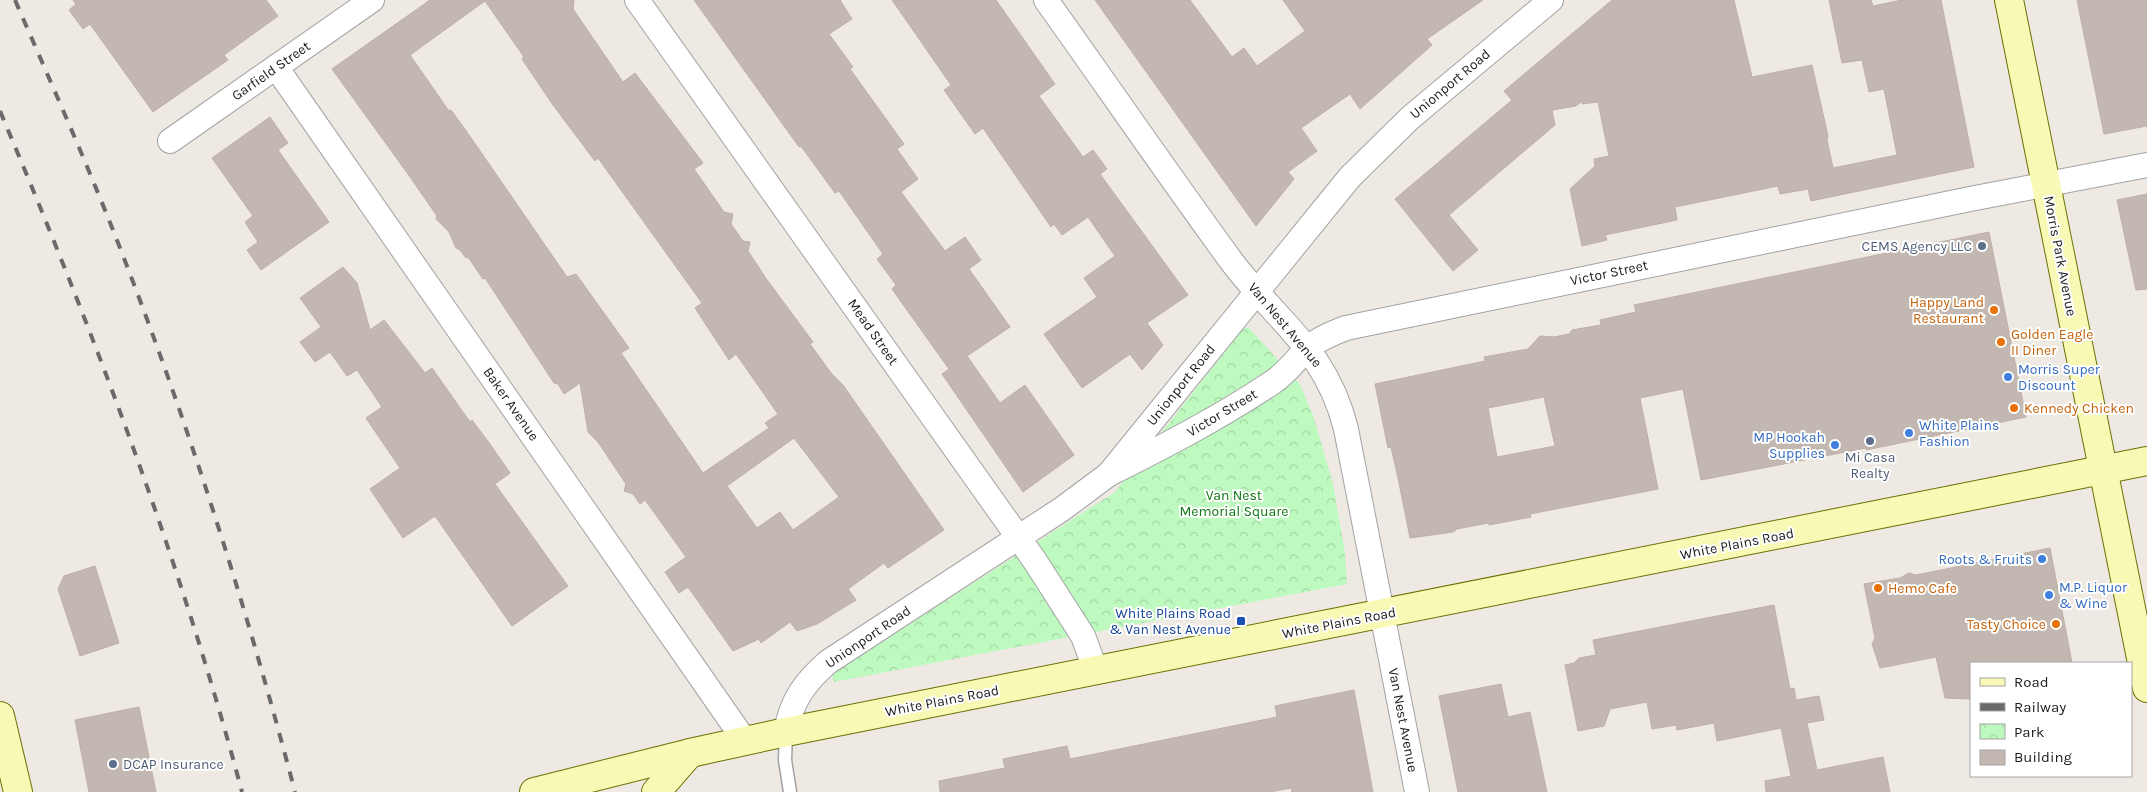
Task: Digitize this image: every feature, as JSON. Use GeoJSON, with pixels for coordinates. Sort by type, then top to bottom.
{"type":"FeatureCollection","features":[{"type":"Feature","properties":{"kind":"main road","name":"Morris Park Avenue"},"geometry":{"type":"LineString","coordinates":[[2009,0],[2147,688]]}},
{"type":"Feature","properties":{"kind":"main road","name":"White Plains Road"},"geometry":{"type":"LineString","coordinates":[[534,792],[690,753],[786,732],[2147,462]]}},
{"type":"Feature","properties":{"kind":"main road"},"geometry":{"type":"LineString","coordinates":[[0,716],[18,792]]}},
{"type":"Feature","properties":{"kind":"main road"},"geometry":{"type":"LineString","coordinates":[[656,792],[690,753]]}},
{"type":"Feature","properties":{"kind":"street","name":"Garfield Street"},"geometry":{"type":"LineString","coordinates":[[170,141],[372,0]]}},
{"type":"Feature","properties":{"kind":"street","name":"Mead Street"},"geometry":{"type":"LineString","coordinates":[[637,0],[1018,538],[1075,623],[1090,653],[1096,671]]}},
{"type":"Feature","properties":{"kind":"street","name":"Van Nest Avenue"},"geometry":{"type":"LineString","coordinates":[[1046,0],[1234,264],[1308,348],[1327,378],[1341,409],[1418,792]]}},
{"type":"Feature","properties":{"kind":"street","name":"Unionport Road"},"geometry":{"type":"LineString","coordinates":[[786,732],[788,720],[799,693],[806,682],[828,662],[1062,509],[1109,474],[1258,291],[1327,202],[1370,155],[1410,118],[1551,0]]}},
{"type":"Feature","properties":{"kind":"street","name":"Baker Avenue"},"geometry":{"type":"LineString","coordinates":[[276,67],[745,741]]}},
{"type":"Feature","properties":{"kind":"street","name":"Victor Street"},"geometry":{"type":"LineString","coordinates":[[1109,474],[1172,442],[1263,389],[1284,374],[1308,348],[1332,333],[1358,324],[2046,183],[2147,165]]}},
{"type":"Feature","properties":{"kind":"lane"},"geometry":{"type":"LineString","coordinates":[[786,732],[785,760],[790,792]]}},
{"type":"Feature","properties":{"kind":"green space","name":"Van Nest Memorial Square"},"geometry":{"type":"Polygon","coordinates":[[[1248,327],[1299,383],[1313,415],[1333,484],[1345,553],[1347,584],[834,682],[832,674],[1115,492],[1242,330],[1248,327]]]}},
{"type":"Feature","properties":{"kind":"building"},"geometry":{"type":"Polygon","coordinates":[[[73,0],[266,0],[278,16],[224,55],[228,60],[153,112],[90,24],[83,29],[69,10],[76,4],[73,0]]]}},
{"type":"Feature","properties":{"kind":"building"},"geometry":{"type":"Polygon","coordinates":[[[430,0],[574,0],[573,9],[623,82],[635,73],[703,163],[694,169],[724,212],[733,214],[731,224],[743,241],[750,242],[748,251],[765,277],[813,342],[810,344],[831,373],[843,385],[944,530],[888,568],[884,563],[848,589],[856,600],[817,624],[797,631],[790,622],[761,643],[759,639],[733,651],[688,587],[679,593],[665,572],[686,557],[645,500],[640,504],[633,494],[624,491],[626,484],[598,442],[588,432],[580,383],[564,394],[558,384],[554,383],[485,278],[483,279],[468,257],[466,258],[456,248],[449,232],[436,219],[437,216],[408,174],[332,69],[430,0]],[[485,1],[410,55],[449,111],[451,110],[467,132],[567,277],[576,274],[629,348],[621,353],[703,473],[769,428],[765,423],[778,414],[736,354],[729,360],[695,308],[702,303],[598,158],[595,161],[553,105],[522,59],[524,57],[485,1]],[[794,438],[727,486],[757,528],[780,512],[793,530],[839,497],[794,438]]]}},
{"type":"Feature","properties":{"kind":"building"},"geometry":{"type":"Polygon","coordinates":[[[694,0],[840,0],[852,19],[829,34],[853,67],[850,69],[904,144],[897,149],[918,179],[901,192],[945,251],[965,237],[981,260],[969,269],[1010,327],[967,356],[1000,403],[1025,385],[1074,455],[1023,492],[942,374],[949,369],[892,289],[896,285],[877,259],[883,254],[839,191],[835,193],[801,146],[799,147],[694,0]]]}},
{"type":"Feature","properties":{"kind":"building"},"geometry":{"type":"Polygon","coordinates":[[[892,0],[996,0],[1055,84],[1039,96],[1083,157],[1093,150],[1107,169],[1100,174],[1188,295],[1147,323],[1163,345],[1142,370],[1130,354],[1082,388],[1044,334],[1097,297],[1084,278],[1115,256],[1088,217],[1062,235],[1054,224],[1051,227],[983,128],[975,134],[944,90],[951,85],[892,0]]]}},
{"type":"Feature","properties":{"kind":"building"},"geometry":{"type":"Polygon","coordinates":[[[1095,0],[1190,0],[1232,57],[1244,48],[1257,66],[1305,31],[1283,0],[1483,0],[1427,39],[1432,45],[1360,109],[1350,94],[1301,128],[1317,151],[1288,172],[1294,179],[1256,226],[1095,0]]]}},
{"type":"Feature","properties":{"kind":"building"},"geometry":{"type":"Polygon","coordinates":[[[1612,0],[1734,0],[1752,77],[1812,65],[1833,168],[1897,155],[1884,89],[1869,92],[1862,60],[1842,63],[1829,0],[1871,0],[1873,6],[1902,0],[1941,0],[1974,167],[1811,201],[1808,189],[1780,194],[1778,186],[1675,207],[1677,220],[1605,235],[1607,240],[1582,246],[1570,189],[1595,166],[1594,159],[1609,156],[1598,102],[1582,104],[1582,101],[1576,106],[1552,110],[1555,125],[1449,215],[1478,250],[1453,271],[1395,199],[1512,100],[1504,91],[1612,0]]]}},
{"type":"Feature","properties":{"kind":"building"},"geometry":{"type":"Polygon","coordinates":[[[2077,0],[2147,0],[2147,126],[2104,134],[2077,0]]]}},
{"type":"Feature","properties":{"kind":"building"},"geometry":{"type":"Polygon","coordinates":[[[270,117],[288,143],[278,150],[329,222],[261,270],[247,250],[258,242],[245,222],[253,216],[212,158],[270,117]]]}},
{"type":"Feature","properties":{"kind":"building"},"geometry":{"type":"Polygon","coordinates":[[[2147,194],[2147,289],[2136,290],[2117,200],[2147,194]]]}},
{"type":"Feature","properties":{"kind":"building"},"geometry":{"type":"Polygon","coordinates":[[[1989,232],[2026,417],[1866,450],[1866,448],[1701,480],[1683,389],[1640,398],[1658,489],[1530,514],[1531,517],[1410,538],[1391,447],[1388,448],[1375,384],[1485,361],[1484,357],[1528,349],[1540,336],[1554,337],[1569,334],[1572,330],[1601,325],[1600,320],[1636,312],[1634,305],[1989,232]],[[1544,397],[1488,408],[1497,457],[1555,446],[1544,397]]]}},
{"type":"Feature","properties":{"kind":"building"},"geometry":{"type":"Polygon","coordinates":[[[343,267],[357,283],[370,330],[384,320],[425,373],[432,368],[470,422],[472,420],[490,444],[510,473],[495,484],[568,586],[512,626],[435,516],[403,538],[370,489],[400,468],[366,418],[382,407],[357,370],[347,376],[330,352],[315,362],[300,342],[321,327],[300,298],[343,267]]]}},
{"type":"Feature","properties":{"kind":"building"},"geometry":{"type":"Polygon","coordinates":[[[2050,548],[2072,662],[1970,662],[1970,699],[1945,698],[1936,657],[1880,668],[1872,644],[1875,638],[1864,584],[1900,578],[1909,573],[1916,575],[2050,548]]]}},
{"type":"Feature","properties":{"kind":"building"},"geometry":{"type":"Polygon","coordinates":[[[95,566],[119,643],[80,656],[58,589],[64,576],[95,566]]]}},
{"type":"Feature","properties":{"kind":"building"},"geometry":{"type":"Polygon","coordinates":[[[1774,605],[1790,689],[1794,688],[1796,700],[1819,696],[1824,720],[1807,723],[1817,770],[1883,757],[1890,792],[1766,792],[1765,781],[1791,776],[1781,728],[1717,741],[1714,723],[1677,730],[1676,725],[1652,729],[1647,702],[1610,709],[1604,726],[1578,731],[1565,665],[1574,663],[1579,658],[1596,655],[1593,640],[1774,605]]]}},
{"type":"Feature","properties":{"kind":"building"},"geometry":{"type":"Polygon","coordinates":[[[1501,684],[1508,717],[1530,712],[1547,792],[1458,792],[1439,696],[1501,684]]]}},
{"type":"Feature","properties":{"kind":"building"},"geometry":{"type":"Polygon","coordinates":[[[1354,690],[1373,792],[1292,792],[1291,788],[1270,792],[940,792],[939,781],[1005,768],[1003,759],[1067,746],[1070,759],[1277,717],[1275,706],[1354,690]]]}},
{"type":"Feature","properties":{"kind":"building"},"geometry":{"type":"Polygon","coordinates":[[[139,707],[156,792],[89,792],[75,720],[139,707]]]}},
{"type":"Feature","properties":{"kind":"railway"},"geometry":{"type":"LineString","coordinates":[[15,0],[101,201],[165,368],[212,508],[256,649],[295,792]]}},
{"type":"Feature","properties":{"kind":"railway"},"geometry":{"type":"LineString","coordinates":[[0,111],[69,278],[133,447],[191,619],[218,705],[242,792]]}},
{"type":"Feature","properties":{"kind":"place","name":"CEMS Agency LLC"},"geometry":{"type":"Point","coordinates":[1982,246]}},
{"type":"Feature","properties":{"kind":"place","name":"Happy Land Restaurant"},"geometry":{"type":"Point","coordinates":[1994,310]}},
{"type":"Feature","properties":{"kind":"place","name":"Golden Eagle II Diner"},"geometry":{"type":"Point","coordinates":[2001,342]}},
{"type":"Feature","properties":{"kind":"place","name":"Morris Super Discount"},"geometry":{"type":"Point","coordinates":[2008,377]}},
{"type":"Feature","properties":{"kind":"place","name":"Kennedy Chicken"},"geometry":{"type":"Point","coordinates":[2014,408]}},
{"type":"Feature","properties":{"kind":"place","name":"White Plains Fashion"},"geometry":{"type":"Point","coordinates":[1909,433]}},
{"type":"Feature","properties":{"kind":"place","name":"Mi Casa Realty"},"geometry":{"type":"Point","coordinates":[1870,441]}},
{"type":"Feature","properties":{"kind":"place","name":"MP Hookah Supplies"},"geometry":{"type":"Point","coordinates":[1835,445]}},
{"type":"Feature","properties":{"kind":"place","name":"Roots & Fruits"},"geometry":{"type":"Point","coordinates":[2042,559]}},
{"type":"Feature","properties":{"kind":"place","name":"Hemo Cafe"},"geometry":{"type":"Point","coordinates":[1878,588]}},
{"type":"Feature","properties":{"kind":"place","name":"M.P. Liquor & Wine"},"geometry":{"type":"Point","coordinates":[2049,595]}},
{"type":"Feature","properties":{"kind":"place","name":"White Plains Road & Van Nest Avenue"},"geometry":{"type":"Point","coordinates":[1241,621]}},
{"type":"Feature","properties":{"kind":"place","name":"Tasty Choice"},"geometry":{"type":"Point","coordinates":[2056,624]}},
{"type":"Feature","properties":{"kind":"place","name":"DCAP Insurance"},"geometry":{"type":"Point","coordinates":[113,764]}}]}
